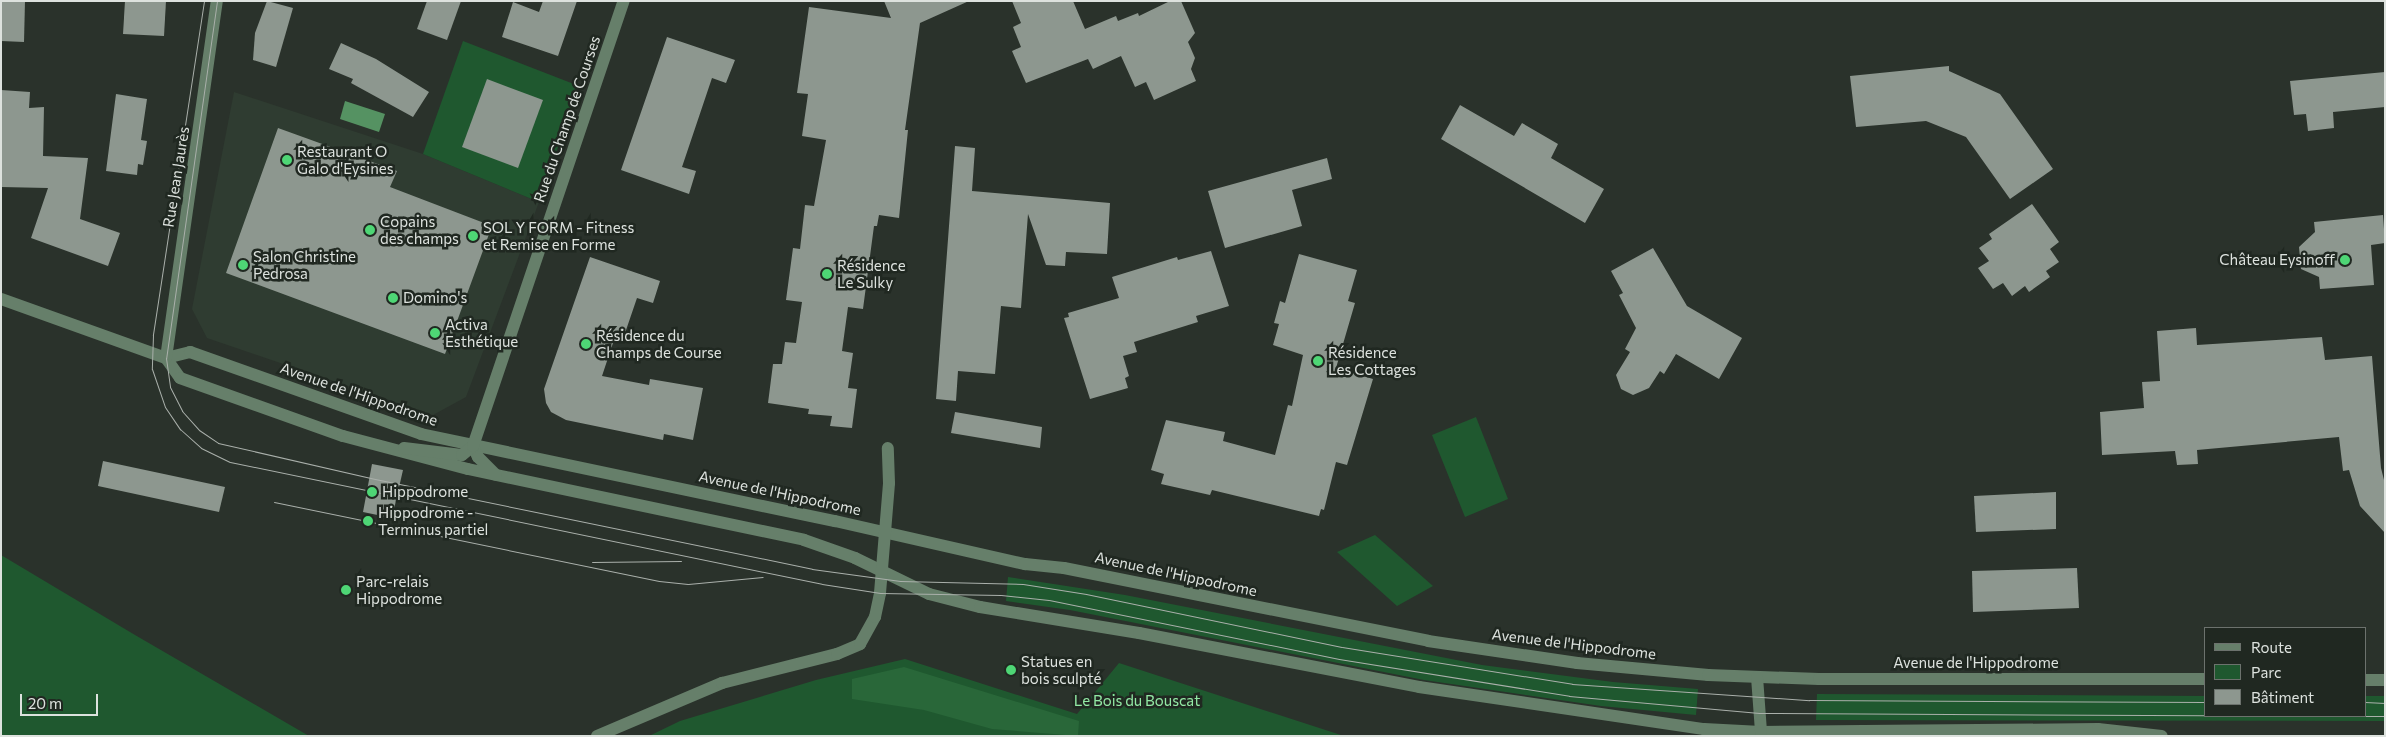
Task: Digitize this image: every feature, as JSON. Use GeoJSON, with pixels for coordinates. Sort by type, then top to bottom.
{"type":"FeatureCollection","features":[{"type":"Feature","properties":{"kind":"street","name":"Rue Jean Jaurès"},"geometry":{"type":"LineString","coordinates":[[166,358],[218,1]]}},
{"type":"Feature","properties":{"kind":"street","name":"Rue du Champ de Courses"},"geometry":{"type":"LineString","coordinates":[[473,446],[624,1]]}},
{"type":"Feature","properties":{"kind":"street"},"geometry":{"type":"LineString","coordinates":[[1,299],[166,358],[180,378],[377,446],[497,476],[775,533],[830,548],[948,601],[1139,633],[1511,702],[1704,729],[1760,732],[2098,729],[2162,736]]}},
{"type":"Feature","properties":{"kind":"street","name":"Avenue de l'Hippodrome"},"geometry":{"type":"LineString","coordinates":[[166,358],[190,352],[421,434],[473,446],[884,532],[1025,564],[1064,568],[1428,641],[1577,663],[1756,677],[2204,679]]}},
{"type":"Feature","properties":{"kind":"street"},"geometry":{"type":"LineString","coordinates":[[377,446],[462,455],[473,446],[478,456],[497,476]]}},
{"type":"Feature","properties":{"kind":"street"},"geometry":{"type":"LineString","coordinates":[[596,736],[722,683],[837,654],[860,644],[875,617],[882,571],[888,448]]}},
{"type":"Feature","properties":{"kind":"street"},"geometry":{"type":"LineString","coordinates":[[1756,677],[1760,732]]}},
{"type":"Feature","properties":{"kind":"street"},"geometry":{"type":"LineString","coordinates":[[2366,680],[2385,680]]}},
{"type":"Feature","properties":{"kind":"shaded area"},"geometry":{"type":"Polygon","coordinates":[[[234,92],[423,154],[539,202],[466,397],[433,415],[207,338],[192,309],[234,92]]]}},
{"type":"Feature","properties":{"kind":"shaded area"},"geometry":{"type":"Polygon","coordinates":[[[345,101],[385,114],[379,132],[340,119],[345,101]]]}},
{"type":"Feature","properties":{"kind":"shaded area"},"geometry":{"type":"Polygon","coordinates":[[[904,667],[1079,721],[1078,736],[992,729],[924,710],[852,699],[852,679],[904,667]]]}},
{"type":"Feature","properties":{"kind":"green space"},"geometry":{"type":"Polygon","coordinates":[[[463,41],[579,86],[539,202],[423,154],[463,41]]]}},
{"type":"Feature","properties":{"kind":"green space"},"geometry":{"type":"Polygon","coordinates":[[[1476,417],[1508,499],[1465,517],[1432,435],[1476,417]]]}},
{"type":"Feature","properties":{"kind":"green space"},"geometry":{"type":"Polygon","coordinates":[[[1375,535],[1433,586],[1397,606],[1337,552],[1375,535]]]}},
{"type":"Feature","properties":{"kind":"green space"},"geometry":{"type":"Polygon","coordinates":[[[1,555],[135,635],[309,736],[1,736],[1,555]]]}},
{"type":"Feature","properties":{"kind":"green space"},"geometry":{"type":"Polygon","coordinates":[[[1008,577],[1125,595],[1482,665],[1613,682],[1698,689],[1696,715],[1601,706],[1424,680],[1070,610],[1006,601],[1008,577]]]}},
{"type":"Feature","properties":{"kind":"green space","name":"Le Bois du Bouscat"},"geometry":{"type":"Polygon","coordinates":[[[905,659],[1077,714],[1119,663],[1344,736],[649,736],[680,721],[816,680],[905,659]]]}},
{"type":"Feature","properties":{"kind":"green space"},"geometry":{"type":"Polygon","coordinates":[[[1817,694],[2204,696],[2204,717],[2366,717],[2366,696],[2385,696],[2385,721],[1816,720],[1817,694]]]}},
{"type":"Feature","properties":{"kind":"building"},"geometry":{"type":"Polygon","coordinates":[[[1,1],[25,1],[24,42],[1,41],[1,1]]]}},
{"type":"Feature","properties":{"kind":"building"},"geometry":{"type":"Polygon","coordinates":[[[125,1],[166,1],[164,36],[123,34],[125,1]]]}},
{"type":"Feature","properties":{"kind":"building"},"geometry":{"type":"Polygon","coordinates":[[[267,1],[293,8],[276,67],[253,60],[255,33],[267,1]]]}},
{"type":"Feature","properties":{"kind":"building"},"geometry":{"type":"Polygon","coordinates":[[[427,1],[461,1],[447,40],[417,29],[427,1]]]}},
{"type":"Feature","properties":{"kind":"building"},"geometry":{"type":"Polygon","coordinates":[[[543,1],[577,1],[558,56],[502,37],[513,2],[539,12],[543,1]]]}},
{"type":"Feature","properties":{"kind":"building"},"geometry":{"type":"Polygon","coordinates":[[[884,1],[969,1],[920,23],[905,130],[908,130],[899,218],[879,215],[877,226],[874,226],[863,309],[848,307],[842,351],[853,353],[848,388],[857,389],[852,428],[830,426],[832,416],[808,414],[809,409],[768,403],[773,364],[782,364],[785,342],[796,343],[802,302],[786,300],[793,248],[800,249],[805,205],[814,206],[826,140],[802,136],[808,94],[797,93],[809,7],[891,18],[884,1]]]}},
{"type":"Feature","properties":{"kind":"building"},"geometry":{"type":"Polygon","coordinates":[[[1012,1],[1073,1],[1085,29],[1116,16],[1118,21],[1138,13],[1139,16],[1170,1],[1181,1],[1195,33],[1188,42],[1195,58],[1191,69],[1196,81],[1154,100],[1146,82],[1135,87],[1121,56],[1093,69],[1088,59],[1026,83],[1012,51],[1021,47],[1013,27],[1021,23],[1012,1]]]}},
{"type":"Feature","properties":{"kind":"building"},"geometry":{"type":"Polygon","coordinates":[[[667,37],[735,60],[726,83],[712,78],[682,167],[696,171],[689,194],[621,170],[667,37]]]}},
{"type":"Feature","properties":{"kind":"building"},"geometry":{"type":"Polygon","coordinates":[[[341,43],[376,59],[429,92],[413,117],[351,83],[353,79],[329,69],[341,43]]]}},
{"type":"Feature","properties":{"kind":"building"},"geometry":{"type":"Polygon","coordinates":[[[1949,66],[1949,71],[2000,94],[2053,169],[2010,199],[1966,137],[1926,121],[1856,127],[1850,76],[1949,66]]]}},
{"type":"Feature","properties":{"kind":"building"},"geometry":{"type":"Polygon","coordinates":[[[2385,72],[2385,107],[2333,112],[2334,128],[2308,131],[2306,114],[2294,115],[2290,81],[2385,72]]]}},
{"type":"Feature","properties":{"kind":"building"},"geometry":{"type":"Polygon","coordinates":[[[487,79],[543,100],[518,168],[462,147],[487,79]]]}},
{"type":"Feature","properties":{"kind":"building"},"geometry":{"type":"Polygon","coordinates":[[[1,90],[30,92],[29,108],[44,107],[43,156],[88,158],[80,219],[120,233],[108,266],[31,238],[48,188],[1,187],[1,90]]]}},
{"type":"Feature","properties":{"kind":"building"},"geometry":{"type":"Polygon","coordinates":[[[116,94],[147,99],[141,140],[147,141],[143,165],[138,164],[137,175],[106,171],[116,94]]]}},
{"type":"Feature","properties":{"kind":"building"},"geometry":{"type":"Polygon","coordinates":[[[1460,105],[1514,136],[1522,123],[1558,144],[1551,158],[1604,189],[1585,223],[1441,139],[1460,105]]]}},
{"type":"Feature","properties":{"kind":"building"},"geometry":{"type":"Polygon","coordinates":[[[278,128],[397,171],[390,187],[492,226],[445,354],[226,273],[278,128]]]}},
{"type":"Feature","properties":{"kind":"building"},"geometry":{"type":"Polygon","coordinates":[[[955,146],[975,148],[972,191],[1110,203],[1107,254],[1066,252],[1065,266],[1046,265],[1028,214],[1021,308],[1001,306],[995,374],[958,371],[956,401],[936,399],[955,146]]]}},
{"type":"Feature","properties":{"kind":"building"},"geometry":{"type":"Polygon","coordinates":[[[1327,158],[1332,179],[1292,190],[1302,226],[1225,248],[1208,191],[1327,158]]]}},
{"type":"Feature","properties":{"kind":"building"},"geometry":{"type":"Polygon","coordinates":[[[2032,204],[2059,242],[2050,249],[2059,262],[2046,271],[2050,277],[2029,292],[2025,286],[2012,296],[2003,283],[1993,289],[1978,268],[1989,261],[1979,248],[1992,239],[1989,234],[2032,204]]]}},
{"type":"Feature","properties":{"kind":"building","name":"Château Eysinoff"},"geometry":{"type":"Polygon","coordinates":[[[2383,215],[2385,243],[2371,245],[2374,285],[2320,289],[2319,277],[2301,269],[2299,247],[2315,232],[2314,222],[2383,215]]]}},
{"type":"Feature","properties":{"kind":"building"},"geometry":{"type":"Polygon","coordinates":[[[1653,248],[1687,306],[1742,338],[1719,379],[1676,354],[1664,374],[1660,371],[1649,388],[1633,395],[1621,389],[1616,375],[1630,352],[1625,349],[1636,328],[1619,295],[1623,293],[1611,271],[1653,248]]]}},
{"type":"Feature","properties":{"kind":"building"},"geometry":{"type":"Polygon","coordinates":[[[1211,251],[1229,306],[1196,316],[1198,322],[1134,342],[1137,352],[1123,356],[1129,376],[1125,378],[1128,388],[1090,399],[1064,318],[1069,317],[1068,313],[1119,298],[1112,277],[1177,257],[1178,260],[1211,251]]]}},
{"type":"Feature","properties":{"kind":"building"},"geometry":{"type":"Polygon","coordinates":[[[1299,254],[1357,270],[1348,301],[1355,303],[1336,368],[1373,379],[1347,465],[1336,462],[1324,510],[1321,509],[1319,516],[1212,490],[1210,495],[1161,484],[1164,474],[1151,470],[1166,420],[1225,432],[1223,441],[1275,455],[1288,405],[1292,406],[1303,355],[1273,345],[1279,324],[1274,323],[1280,301],[1285,303],[1299,254]]]}},
{"type":"Feature","properties":{"kind":"building","name":"Résidence du Champs de Course"},"geometry":{"type":"Polygon","coordinates":[[[590,257],[660,281],[653,303],[637,298],[624,336],[616,334],[602,376],[649,385],[650,379],[703,388],[693,440],[664,434],[663,440],[566,420],[551,412],[546,403],[544,389],[590,257]]]}},
{"type":"Feature","properties":{"kind":"building"},"geometry":{"type":"Polygon","coordinates":[[[2196,328],[2197,345],[2322,337],[2325,360],[2372,356],[2381,468],[2385,484],[2385,533],[2360,506],[2349,470],[2343,471],[2339,437],[2197,450],[2198,464],[2177,465],[2175,451],[2102,455],[2100,412],[2144,408],[2142,382],[2160,381],[2157,331],[2196,328]]]}},
{"type":"Feature","properties":{"kind":"building"},"geometry":{"type":"Polygon","coordinates":[[[955,412],[1042,427],[1040,448],[951,433],[955,412]]]}},
{"type":"Feature","properties":{"kind":"building"},"geometry":{"type":"Polygon","coordinates":[[[103,461],[225,487],[219,512],[98,486],[103,461]]]}},
{"type":"Feature","properties":{"kind":"building"},"geometry":{"type":"Polygon","coordinates":[[[372,464],[403,470],[392,518],[363,512],[372,464]]]}},
{"type":"Feature","properties":{"kind":"building"},"geometry":{"type":"Polygon","coordinates":[[[2056,492],[2056,529],[1976,532],[1974,496],[2056,492]]]}},
{"type":"Feature","properties":{"kind":"building"},"geometry":{"type":"Polygon","coordinates":[[[2077,568],[2079,608],[1973,612],[1972,571],[2077,568]]]}},
{"type":"Feature","properties":{"kind":"tram line"},"geometry":{"type":"LineString","coordinates":[[204,1],[153,335],[152,369],[165,407],[180,429],[201,448],[230,462],[822,584],[880,593],[1001,595],[1049,600],[1339,659],[1569,696],[1759,713],[2204,715]]}},
{"type":"Feature","properties":{"kind":"tram line"},"geometry":{"type":"LineString","coordinates":[[217,1],[166,358],[170,387],[182,411],[199,430],[218,443],[375,479],[812,569],[900,581],[1023,584],[1086,594],[1342,647],[1572,684],[1809,700],[2204,702]]}},
{"type":"Feature","properties":{"kind":"tram line"},"geometry":{"type":"LineString","coordinates":[[274,502],[659,581],[688,584],[763,577]]}},
{"type":"Feature","properties":{"kind":"tram line"},"geometry":{"type":"LineString","coordinates":[[592,562],[681,561]]}},
{"type":"Feature","properties":{"kind":"tram line"},"geometry":{"type":"LineString","coordinates":[[2366,702],[2385,703]]}},
{"type":"Feature","properties":{"kind":"tram line"},"geometry":{"type":"LineString","coordinates":[[2366,716],[2385,716]]}},
{"type":"Feature","properties":{"kind":"place","name":"Restaurant O Galo d'Eysines"},"geometry":{"type":"Point","coordinates":[287,160]}},
{"type":"Feature","properties":{"kind":"place","name":"Copains des champs"},"geometry":{"type":"Point","coordinates":[370,230]}},
{"type":"Feature","properties":{"kind":"place","name":"SOL Y FORM - Fitness et Remise en Forme"},"geometry":{"type":"Point","coordinates":[473,236]}},
{"type":"Feature","properties":{"kind":"place","name":"Château Eysinoff"},"geometry":{"type":"Point","coordinates":[2345,260]}},
{"type":"Feature","properties":{"kind":"place","name":"Salon Christine Pedrosa"},"geometry":{"type":"Point","coordinates":[243,265]}},
{"type":"Feature","properties":{"kind":"place","name":"Résidence Le Sulky"},"geometry":{"type":"Point","coordinates":[827,274]}},
{"type":"Feature","properties":{"kind":"place","name":"Domino's"},"geometry":{"type":"Point","coordinates":[393,298]}},
{"type":"Feature","properties":{"kind":"place","name":"Activa Esthétique"},"geometry":{"type":"Point","coordinates":[435,333]}},
{"type":"Feature","properties":{"kind":"place","name":"Résidence du Champs de Course"},"geometry":{"type":"Point","coordinates":[586,344]}},
{"type":"Feature","properties":{"kind":"place","name":"Résidence Les Cottages"},"geometry":{"type":"Point","coordinates":[1318,361]}},
{"type":"Feature","properties":{"kind":"place","name":"Hippodrome"},"geometry":{"type":"Point","coordinates":[372,492]}},
{"type":"Feature","properties":{"kind":"place","name":"Hippodrome - Terminus partiel"},"geometry":{"type":"Point","coordinates":[368,521]}},
{"type":"Feature","properties":{"kind":"place","name":"Parc-relais Hippodrome"},"geometry":{"type":"Point","coordinates":[346,590]}},
{"type":"Feature","properties":{"kind":"place","name":"Statues en bois sculpté"},"geometry":{"type":"Point","coordinates":[1011,670]}}]}
